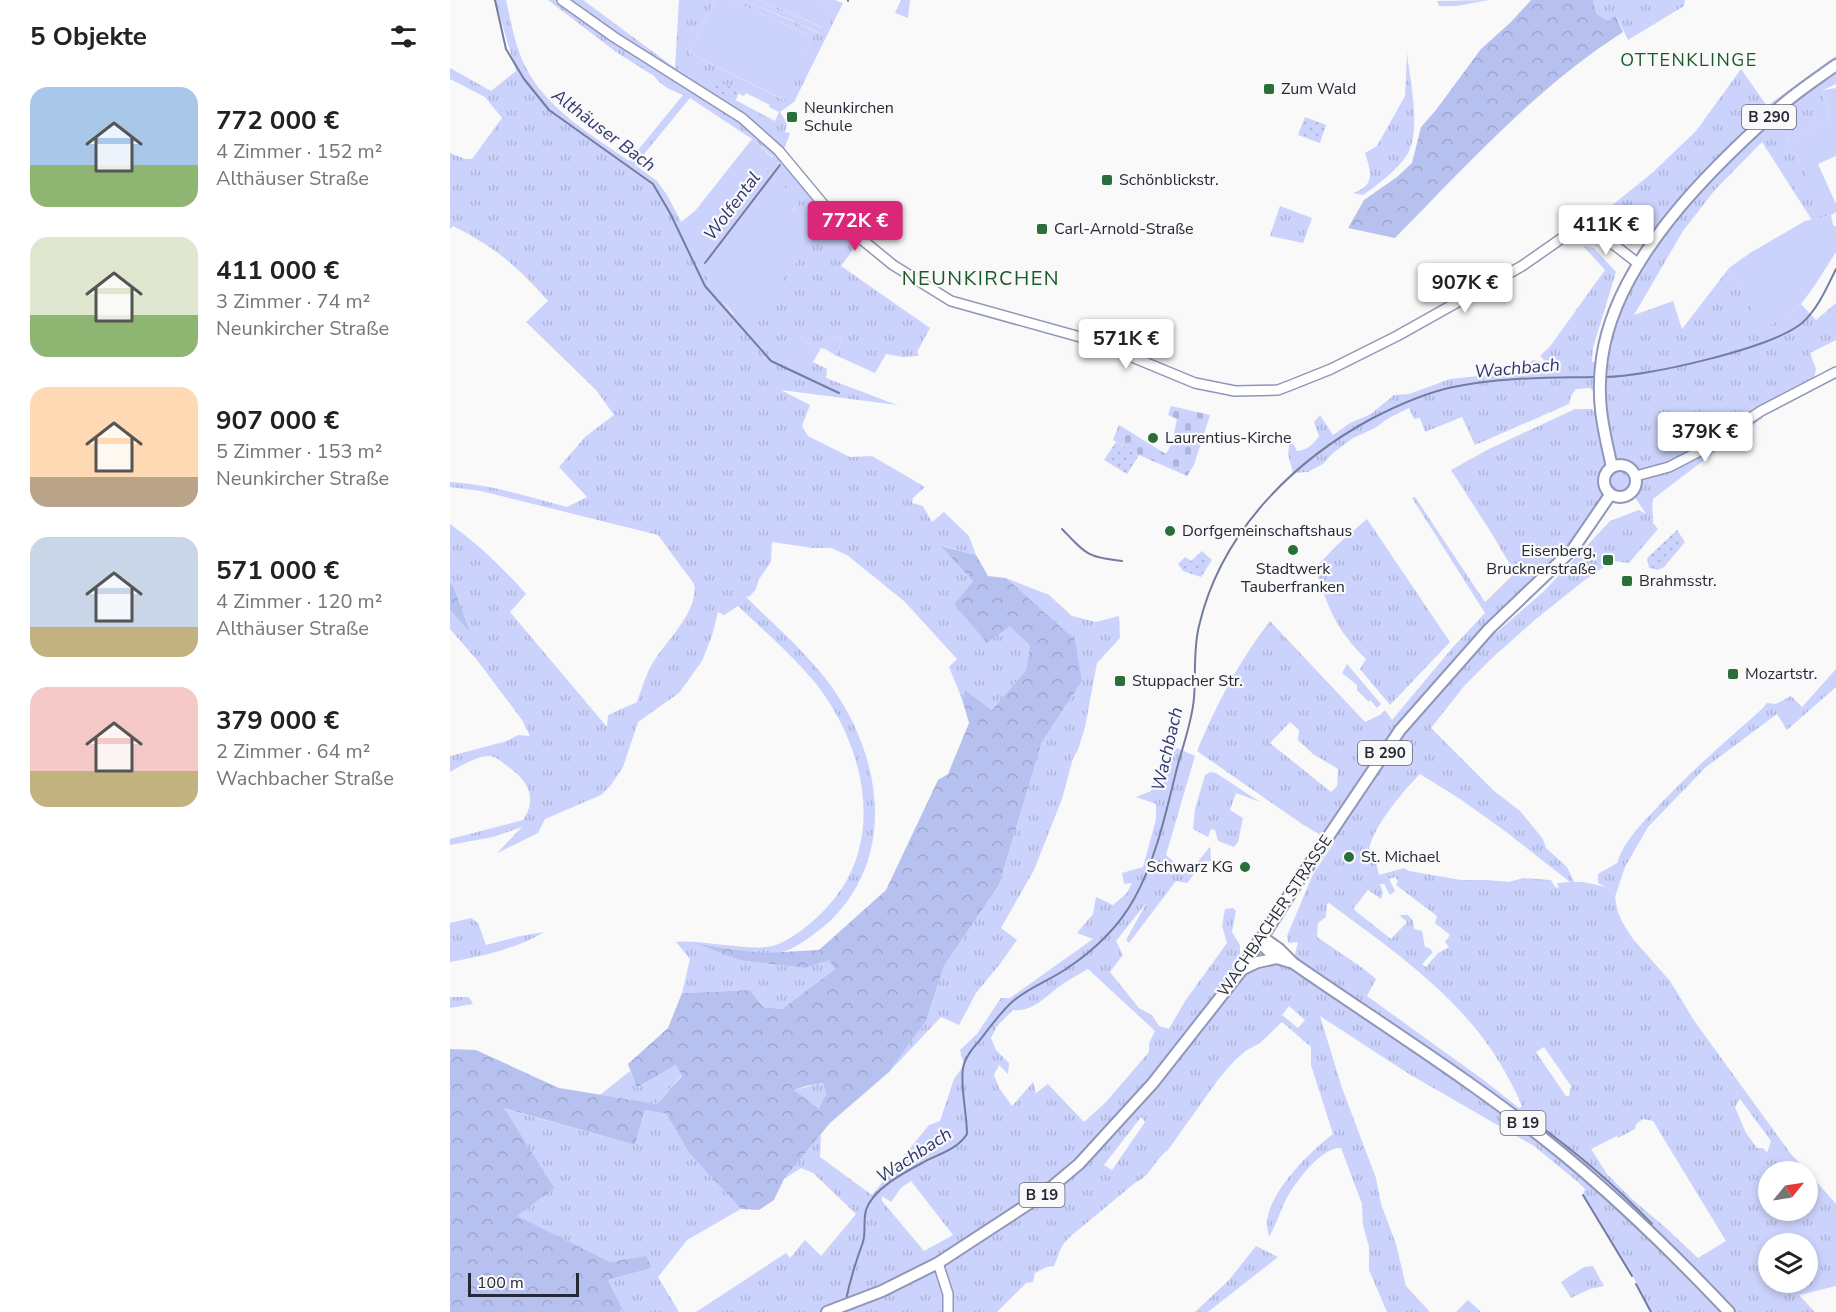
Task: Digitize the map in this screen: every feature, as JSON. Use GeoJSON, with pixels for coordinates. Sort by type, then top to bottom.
{"type":"FeatureCollection","features":[{"type":"Feature","properties":{"kind":"main road","name":"B 290"},"geometry":{"type":"LineString","coordinates":[[1610,495],[1604,486],[1606,473],[1612,467],[1601,421],[1602,358],[1607,336],[1621,299],[1639,264],[1662,228],[1708,175],[1782,105],[1836,65]]}},
{"type":"Feature","properties":{"kind":"main road"},"geometry":{"type":"LineString","coordinates":[[1610,495],[1619,498],[1630,495],[1636,485],[1636,476],[1628,466],[1612,467]]}},
{"type":"Feature","properties":{"kind":"main road","name":"WACHBACHER STRASSE"},"geometry":{"type":"LineString","coordinates":[[938,1263],[1042,1195],[1079,1164],[1166,1068],[1240,971],[1400,730],[1489,629],[1573,549],[1610,495]]}},
{"type":"Feature","properties":{"kind":"main road"},"geometry":{"type":"LineString","coordinates":[[1240,971],[1278,954],[1272,934],[1274,918]]}},
{"type":"Feature","properties":{"kind":"main road","name":"B 19"},"geometry":{"type":"LineString","coordinates":[[1260,939],[1278,954],[1487,1097],[1563,1154],[1635,1217],[1729,1312]]}},
{"type":"Feature","properties":{"kind":"main road","name":"B 19"},"geometry":{"type":"LineString","coordinates":[[832,1310],[882,1291],[938,1263]]}},
{"type":"Feature","properties":{"kind":"street"},"geometry":{"type":"LineString","coordinates":[[562,0],[614,37],[742,118],[779,151],[832,216],[892,265],[951,301],[1091,340],[1195,383],[1232,391],[1278,390],[1331,369],[1459,302],[1522,266],[1565,236],[1582,228],[1600,235],[1639,264]]}},
{"type":"Feature","properties":{"kind":"street"},"geometry":{"type":"LineString","coordinates":[[1636,476],[1669,467],[1704,449],[1761,411],[1836,372]]}},
{"type":"Feature","properties":{"kind":"street"},"geometry":{"type":"LineString","coordinates":[[938,1263],[948,1294],[948,1312]]}},
{"type":"Feature","properties":{"kind":"green space"},"geometry":{"type":"Polygon","coordinates":[[[495,0],[506,0],[525,66],[545,95],[585,131],[629,161],[683,95],[667,87],[616,52],[548,0],[583,0],[675,68],[679,0],[715,0],[689,53],[784,100],[813,37],[731,0],[744,0],[817,32],[819,28],[755,0],[761,0],[821,27],[830,7],[813,0],[835,0],[843,3],[794,102],[780,112],[787,123],[785,132],[790,133],[781,152],[810,189],[861,239],[841,266],[930,328],[917,352],[919,356],[903,357],[886,354],[875,373],[835,355],[842,340],[832,335],[825,349],[814,346],[798,335],[809,364],[813,362],[827,369],[826,378],[897,405],[781,390],[810,405],[802,426],[808,436],[850,457],[872,456],[925,487],[913,498],[912,503],[923,506],[932,522],[944,512],[969,536],[976,555],[943,546],[973,581],[954,604],[1010,625],[1030,646],[1026,670],[992,710],[965,690],[962,699],[949,667],[957,659],[904,601],[847,555],[831,548],[812,548],[772,542],[771,562],[759,579],[756,589],[746,597],[809,659],[841,701],[866,757],[873,786],[875,815],[872,844],[863,872],[849,899],[828,923],[800,944],[782,952],[772,953],[701,944],[739,960],[787,966],[805,968],[829,959],[835,969],[782,1009],[763,1007],[750,990],[682,993],[690,959],[676,942],[766,947],[776,945],[797,934],[826,908],[848,878],[858,853],[863,827],[863,801],[852,748],[828,700],[795,660],[738,606],[724,615],[718,612],[702,661],[679,693],[638,722],[623,767],[601,795],[545,819],[538,833],[497,853],[522,827],[493,837],[450,845],[450,839],[523,820],[528,811],[530,796],[519,776],[495,758],[483,756],[450,772],[450,756],[507,741],[518,735],[530,736],[522,720],[477,660],[450,629],[450,610],[469,630],[453,585],[450,583],[450,524],[490,557],[526,594],[510,612],[607,727],[608,715],[637,702],[651,666],[686,616],[694,595],[694,584],[658,535],[481,491],[450,487],[450,482],[480,485],[567,507],[587,497],[559,467],[586,436],[614,415],[596,390],[526,322],[548,301],[526,277],[494,250],[453,226],[450,229],[450,153],[465,159],[472,159],[502,118],[485,97],[450,79],[450,68],[491,91],[516,71],[495,0]],[[711,87],[775,121],[779,112],[769,107],[770,105],[746,93],[744,96],[739,94],[740,92],[711,87]],[[690,98],[635,165],[657,181],[667,195],[695,248],[709,282],[733,315],[799,201],[766,171],[773,157],[752,139],[690,98]]]}},
{"type":"Feature","properties":{"kind":"green space"},"geometry":{"type":"Polygon","coordinates":[[[715,0],[731,0],[813,37],[785,100],[689,53],[715,0]]]}},
{"type":"Feature","properties":{"kind":"green space"},"geometry":{"type":"Polygon","coordinates":[[[744,0],[755,0],[820,28],[818,32],[744,0]]]}},
{"type":"Feature","properties":{"kind":"green space"},"geometry":{"type":"Polygon","coordinates":[[[761,0],[813,0],[830,7],[822,27],[761,0]]]}},
{"type":"Feature","properties":{"kind":"green space"},"geometry":{"type":"Polygon","coordinates":[[[901,0],[910,0],[908,18],[895,13],[901,0]]]}},
{"type":"Feature","properties":{"kind":"green space"},"geometry":{"type":"Polygon","coordinates":[[[1489,0],[1457,6],[1439,6],[1437,1],[1489,0]]]}},
{"type":"Feature","properties":{"kind":"green space"},"geometry":{"type":"Polygon","coordinates":[[[1531,0],[1594,0],[1597,14],[1608,21],[1616,16],[1623,32],[1561,77],[1532,102],[1476,155],[1395,238],[1348,228],[1364,200],[1397,177],[1412,163],[1421,127],[1481,49],[1531,0]]]}},
{"type":"Feature","properties":{"kind":"green space"},"geometry":{"type":"Polygon","coordinates":[[[1594,0],[1685,0],[1684,6],[1628,40],[1617,17],[1608,21],[1597,14],[1594,0]]]}},
{"type":"Feature","properties":{"kind":"green space"},"geometry":{"type":"Polygon","coordinates":[[[1407,53],[1414,107],[1413,136],[1410,148],[1401,163],[1380,183],[1363,195],[1353,193],[1365,186],[1370,177],[1365,153],[1377,146],[1405,96],[1407,53]]]}},
{"type":"Feature","properties":{"kind":"green space"},"geometry":{"type":"Polygon","coordinates":[[[1836,56],[1836,59],[1760,117],[1704,170],[1645,239],[1632,245],[1617,238],[1604,224],[1605,211],[1652,173],[1696,131],[1741,69],[1767,106],[1836,56]]]}},
{"type":"Feature","properties":{"kind":"green space"},"geometry":{"type":"Polygon","coordinates":[[[1836,65],[1836,84],[1823,90],[1829,119],[1787,140],[1831,215],[1812,220],[1762,142],[1714,191],[1683,231],[1634,315],[1673,301],[1682,329],[1729,268],[1763,328],[1789,315],[1801,304],[1816,320],[1836,303],[1836,340],[1810,353],[1816,369],[1813,383],[1761,410],[1763,418],[1653,499],[1653,523],[1658,529],[1629,563],[1613,561],[1586,579],[1536,619],[1465,685],[1431,728],[1493,790],[1520,811],[1543,839],[1546,848],[1567,867],[1574,882],[1606,887],[1598,883],[1598,874],[1617,863],[1623,849],[1636,831],[1691,773],[1767,703],[1776,704],[1791,696],[1802,707],[1836,669],[1836,687],[1787,730],[1777,714],[1706,767],[1648,827],[1625,867],[1615,897],[1622,922],[1633,939],[1670,981],[1695,1022],[1798,1161],[1758,1161],[1758,1221],[1818,1221],[1818,1183],[1836,1204],[1836,1286],[1818,1290],[1818,1233],[1758,1233],[1758,1293],[1807,1293],[1799,1295],[1815,1312],[1651,1312],[1635,1280],[1583,1195],[1585,1189],[1579,1183],[1534,1146],[1409,1074],[1320,1016],[1342,1088],[1376,1178],[1381,1204],[1396,1244],[1406,1286],[1430,1312],[1387,1312],[1369,1270],[1369,1247],[1363,1225],[1362,1204],[1341,1148],[1326,1153],[1305,1172],[1286,1199],[1269,1237],[1267,1223],[1269,1211],[1282,1186],[1302,1162],[1333,1134],[1311,1065],[1311,1047],[1282,1022],[1260,1043],[1235,1060],[1217,1081],[1168,1150],[1145,1176],[1067,1239],[1054,1266],[1035,1273],[1033,1282],[1026,1283],[997,1312],[696,1312],[786,1253],[790,1258],[805,1240],[821,1256],[856,1214],[813,1173],[801,1168],[784,1179],[821,1134],[820,1157],[872,1195],[929,1125],[940,1121],[954,1079],[964,1065],[960,1050],[977,1034],[1001,998],[1010,998],[1093,939],[1077,933],[1093,914],[1096,897],[1113,905],[1127,893],[1132,883],[1124,884],[1122,873],[1143,867],[1156,819],[1156,804],[1136,797],[1151,791],[1153,782],[1166,779],[1168,760],[1177,748],[1195,756],[1166,855],[1179,866],[1190,871],[1210,847],[1211,861],[1204,861],[1187,883],[1176,881],[1129,943],[1126,940],[1147,902],[1116,941],[1123,955],[1110,972],[1139,1008],[1152,1015],[1159,1026],[1169,1029],[1185,1001],[1227,943],[1222,926],[1225,909],[1233,908],[1236,911],[1232,932],[1240,945],[1240,969],[1258,962],[1293,963],[1298,942],[1288,943],[1287,936],[1313,874],[1334,843],[1302,824],[1197,751],[1229,684],[1270,621],[1365,722],[1385,710],[1392,720],[1453,647],[1485,613],[1412,498],[1415,497],[1485,602],[1515,573],[1451,470],[1489,449],[1575,409],[1592,409],[1601,420],[1608,403],[1590,388],[1576,389],[1569,404],[1475,445],[1462,417],[1425,432],[1420,418],[1414,419],[1409,408],[1353,438],[1323,464],[1308,472],[1293,473],[1288,455],[1290,438],[1297,451],[1304,450],[1319,436],[1314,422],[1320,415],[1333,435],[1350,423],[1371,414],[1394,395],[1409,394],[1450,379],[1516,372],[1533,360],[1547,363],[1540,356],[1551,345],[1605,270],[1583,246],[1594,248],[1616,272],[1593,348],[1592,362],[1607,361],[1607,336],[1639,264],[1708,175],[1836,65]],[[1666,467],[1633,470],[1637,480],[1666,467]],[[1609,493],[1573,549],[1488,631],[1497,632],[1543,592],[1610,521],[1639,510],[1646,514],[1632,493],[1619,498],[1609,493]],[[1290,722],[1270,743],[1331,792],[1337,786],[1338,769],[1313,754],[1298,740],[1299,730],[1290,722]],[[1420,774],[1380,824],[1370,847],[1369,856],[1374,854],[1379,875],[1404,868],[1409,871],[1461,880],[1509,882],[1523,878],[1551,880],[1555,887],[1559,888],[1557,883],[1570,882],[1505,831],[1420,774]],[[1395,877],[1389,879],[1395,891],[1390,895],[1384,884],[1380,884],[1383,893],[1381,899],[1368,890],[1353,909],[1391,939],[1407,922],[1399,915],[1408,915],[1413,921],[1414,929],[1422,931],[1425,947],[1433,952],[1422,964],[1426,967],[1438,953],[1449,947],[1445,942],[1450,935],[1435,923],[1437,916],[1396,885],[1398,881],[1395,877]],[[1329,903],[1326,917],[1318,923],[1317,937],[1376,979],[1367,996],[1519,1108],[1522,1107],[1504,1070],[1487,1044],[1448,998],[1403,958],[1329,903]],[[1088,969],[1034,1006],[1013,1010],[997,1026],[991,1038],[996,1050],[1009,1063],[1008,1074],[999,1065],[994,1075],[999,1088],[1012,1106],[1033,1082],[1036,1093],[1048,1084],[1084,1122],[1105,1103],[1149,1052],[1149,1043],[1155,1031],[1088,969]],[[1289,1006],[1282,1015],[1298,1028],[1305,1020],[1289,1006]],[[1544,1047],[1536,1052],[1566,1096],[1569,1096],[1571,1086],[1544,1047]],[[1740,1099],[1735,1107],[1746,1133],[1757,1148],[1763,1148],[1767,1153],[1771,1141],[1740,1099]],[[1141,1117],[1104,1165],[1112,1170],[1145,1122],[1141,1117]],[[1643,1119],[1636,1124],[1635,1129],[1591,1149],[1607,1174],[1698,1258],[1726,1241],[1653,1121],[1643,1119]],[[911,1181],[901,1188],[891,1202],[882,1196],[882,1201],[924,1251],[953,1235],[911,1181]]]}},
{"type":"Feature","properties":{"kind":"green space"},"geometry":{"type":"Polygon","coordinates":[[[713,80],[740,91],[735,101],[710,87],[713,80]]]}},
{"type":"Feature","properties":{"kind":"green space"},"geometry":{"type":"Polygon","coordinates":[[[1836,88],[1836,156],[1818,164],[1836,204],[1836,212],[1831,215],[1833,225],[1836,227],[1836,252],[1801,304],[1789,315],[1763,329],[1729,268],[1805,221],[1830,215],[1787,140],[1829,119],[1823,90],[1836,88]]]}},
{"type":"Feature","properties":{"kind":"green space"},"geometry":{"type":"Polygon","coordinates":[[[1305,117],[1326,125],[1320,143],[1298,135],[1305,117]]]}},
{"type":"Feature","properties":{"kind":"green space"},"geometry":{"type":"Polygon","coordinates":[[[752,139],[773,158],[766,171],[800,201],[793,210],[818,235],[745,327],[709,282],[681,222],[695,211],[752,139]]]}},
{"type":"Feature","properties":{"kind":"green space"},"geometry":{"type":"Polygon","coordinates":[[[1280,206],[1312,218],[1303,243],[1270,236],[1280,206]]]}},
{"type":"Feature","properties":{"kind":"green space"},"geometry":{"type":"Polygon","coordinates":[[[798,335],[821,348],[813,362],[809,364],[793,355],[788,342],[798,335]]]}},
{"type":"Feature","properties":{"kind":"green space"},"geometry":{"type":"Polygon","coordinates":[[[832,335],[842,340],[835,355],[825,349],[832,335]]]}},
{"type":"Feature","properties":{"kind":"green space"},"geometry":{"type":"Polygon","coordinates":[[[1171,406],[1210,415],[1194,465],[1187,476],[1139,455],[1113,440],[1119,425],[1166,454],[1172,443],[1177,419],[1168,415],[1171,406]]]}},
{"type":"Feature","properties":{"kind":"green space"},"geometry":{"type":"Polygon","coordinates":[[[1116,442],[1139,455],[1127,474],[1104,460],[1116,442]]]}},
{"type":"Feature","properties":{"kind":"green space"},"geometry":{"type":"Polygon","coordinates":[[[1367,519],[1450,642],[1390,705],[1360,669],[1366,659],[1347,638],[1334,617],[1315,568],[1367,519]]]}},
{"type":"Feature","properties":{"kind":"green space"},"geometry":{"type":"Polygon","coordinates":[[[1677,530],[1685,542],[1664,567],[1658,570],[1649,568],[1647,558],[1677,530]]]}},
{"type":"Feature","properties":{"kind":"green space"},"geometry":{"type":"Polygon","coordinates":[[[941,546],[976,555],[988,576],[1006,578],[1075,640],[1082,681],[1042,742],[999,885],[944,966],[926,1021],[889,1072],[830,1123],[784,1179],[774,1200],[759,1210],[741,1209],[689,1153],[667,1114],[645,1110],[635,1145],[504,1108],[554,1188],[517,1216],[610,1262],[646,1256],[652,1268],[608,1280],[623,1310],[619,1312],[450,1312],[450,1049],[476,1050],[559,1088],[657,1104],[682,1076],[676,1065],[637,1088],[628,1064],[668,1028],[682,993],[750,990],[763,1007],[782,1009],[835,969],[829,960],[805,968],[739,960],[696,943],[763,953],[819,950],[886,890],[938,780],[948,774],[969,723],[962,699],[965,690],[992,710],[1026,670],[1030,646],[1010,626],[987,643],[954,604],[973,581],[941,546]],[[823,1083],[794,1090],[819,1109],[826,1094],[823,1083]]]}},
{"type":"Feature","properties":{"kind":"green space"},"geometry":{"type":"Polygon","coordinates":[[[1202,551],[1212,560],[1201,577],[1183,571],[1178,564],[1185,557],[1191,561],[1202,551]]]}},
{"type":"Feature","properties":{"kind":"green space"},"geometry":{"type":"Polygon","coordinates":[[[1006,578],[1049,595],[1072,616],[1096,622],[1119,616],[1120,638],[1097,663],[1085,727],[1073,758],[1062,799],[1034,870],[1001,928],[1017,940],[976,993],[959,1025],[941,1017],[889,1072],[926,1021],[944,966],[999,885],[1042,742],[1082,681],[1024,595],[1006,578]]]}},
{"type":"Feature","properties":{"kind":"green space"},"geometry":{"type":"Polygon","coordinates":[[[450,583],[453,585],[470,632],[450,610],[450,583]]]}},
{"type":"Feature","properties":{"kind":"green space"},"geometry":{"type":"Polygon","coordinates":[[[1347,664],[1381,704],[1377,708],[1357,690],[1357,685],[1342,673],[1347,664]]]}},
{"type":"Feature","properties":{"kind":"green space"},"geometry":{"type":"Polygon","coordinates":[[[1210,772],[1216,773],[1260,802],[1236,793],[1230,810],[1243,818],[1238,842],[1234,847],[1218,841],[1215,830],[1211,829],[1208,837],[1193,829],[1195,809],[1205,775],[1210,772]]]}},
{"type":"Feature","properties":{"kind":"green space"},"geometry":{"type":"Polygon","coordinates":[[[471,918],[478,923],[486,945],[544,932],[534,938],[486,955],[450,962],[450,923],[471,918]]]}},
{"type":"Feature","properties":{"kind":"green space"},"geometry":{"type":"Polygon","coordinates":[[[450,997],[469,997],[473,1004],[450,1008],[450,997]]]}},
{"type":"Feature","properties":{"kind":"green space"},"geometry":{"type":"Polygon","coordinates":[[[676,1065],[682,1075],[657,1104],[600,1095],[630,1071],[638,1088],[676,1065]]]}},
{"type":"Feature","properties":{"kind":"green space"},"geometry":{"type":"Polygon","coordinates":[[[823,1083],[826,1094],[819,1110],[793,1090],[823,1083]]]}},
{"type":"Feature","properties":{"kind":"green space"},"geometry":{"type":"Polygon","coordinates":[[[503,1108],[635,1145],[645,1110],[668,1114],[689,1153],[741,1209],[687,1240],[658,1277],[679,1312],[619,1312],[623,1310],[608,1280],[652,1268],[646,1257],[610,1262],[516,1216],[503,1108]]]}},
{"type":"Feature","properties":{"kind":"green space"},"geometry":{"type":"Polygon","coordinates":[[[1256,1246],[1278,1257],[1208,1312],[1195,1312],[1229,1280],[1256,1246]]]}},
{"type":"Feature","properties":{"kind":"green space"},"geometry":{"type":"Polygon","coordinates":[[[1593,1266],[1604,1286],[1590,1289],[1571,1298],[1561,1282],[1584,1267],[1593,1266]]]}},
{"type":"Feature","properties":{"kind":"green space"},"geometry":{"type":"Polygon","coordinates":[[[1468,1300],[1481,1312],[1456,1312],[1468,1300]]]}},
{"type":"Feature","properties":{"kind":"waterway","name":"Althäuser Bach"},"geometry":{"type":"LineString","coordinates":[[495,0],[506,49],[524,79],[549,110],[653,184],[670,213],[705,286],[771,361],[839,393]]}},
{"type":"Feature","properties":{"kind":"waterway","name":"Wolfental"},"geometry":{"type":"LineString","coordinates":[[705,263],[780,165]]}},
{"type":"Feature","properties":{"kind":"waterway","name":"Wachbach"},"geometry":{"type":"LineString","coordinates":[[1605,377],[1677,367],[1737,351],[1787,332],[1802,323],[1813,311],[1836,269]]}},
{"type":"Feature","properties":{"kind":"waterway","name":"Wachbach"},"geometry":{"type":"LineString","coordinates":[[846,1300],[863,1242],[866,1210],[875,1195],[890,1182],[914,1167],[953,1148],[967,1134],[962,1075],[964,1064],[970,1053],[1012,1002],[1062,972],[1105,937],[1128,909],[1142,884],[1164,819],[1189,725],[1194,698],[1197,635],[1209,593],[1223,561],[1241,532],[1262,505],[1313,457],[1341,437],[1371,419],[1421,396],[1453,387],[1489,381],[1596,377]]}},
{"type":"Feature","properties":{"kind":"waterway","name":"Althäuser Bach"},"geometry":{"type":"LineString","coordinates":[[1062,529],[1088,553],[1101,558],[1122,561]]}},
{"type":"Feature","properties":{"kind":"waterway"},"geometry":{"type":"LineString","coordinates":[[1533,1121],[1595,1170],[1652,1224]]}},
{"type":"Feature","properties":{"kind":"waterway"},"geometry":{"type":"LineString","coordinates":[[1583,1195],[1632,1276]]}},
{"type":"Feature","properties":{"kind":"waterway"},"geometry":{"type":"LineString","coordinates":[[1636,1284],[1651,1312]]}},
{"type":"Feature","properties":{"kind":"place","name":"Zum Wald"},"geometry":{"type":"Point","coordinates":[1269,89]}},
{"type":"Feature","properties":{"kind":"place","name":"Neunkirchen Schule"},"geometry":{"type":"Point","coordinates":[792,117]}},
{"type":"Feature","properties":{"kind":"place","name":"Schönblickstr."},"geometry":{"type":"Point","coordinates":[1107,180]}},
{"type":"Feature","properties":{"kind":"place","name":"Carl-Arnold-Straße"},"geometry":{"type":"Point","coordinates":[1042,229]}},
{"type":"Feature","properties":{"kind":"place","name":"Laurentius-Kirche"},"geometry":{"type":"Point","coordinates":[1153,438]}},
{"type":"Feature","properties":{"kind":"place","name":"Dorfgemeinschaftshaus"},"geometry":{"type":"Point","coordinates":[1170,531]}},
{"type":"Feature","properties":{"kind":"place","name":"Stadtwerk Tauberfranken"},"geometry":{"type":"Point","coordinates":[1293,550]}},
{"type":"Feature","properties":{"kind":"place","name":"Eisenberg, Brucknerstraße"},"geometry":{"type":"Point","coordinates":[1608,560]}},
{"type":"Feature","properties":{"kind":"place","name":"Brahmsstr."},"geometry":{"type":"Point","coordinates":[1627,581]}},
{"type":"Feature","properties":{"kind":"place","name":"Mozartstr."},"geometry":{"type":"Point","coordinates":[1733,674]}},
{"type":"Feature","properties":{"kind":"place","name":"Stuppacher Str."},"geometry":{"type":"Point","coordinates":[1120,681]}},
{"type":"Feature","properties":{"kind":"place","name":"St. Michael"},"geometry":{"type":"Point","coordinates":[1349,857]}},
{"type":"Feature","properties":{"kind":"place","name":"Schwarz KG"},"geometry":{"type":"Point","coordinates":[1245,867]}},
{"type":"Feature","properties":{"kind":"district","name":"OTTENKLINGE"},"geometry":{"type":"Point","coordinates":[1689,60]}},
{"type":"Feature","properties":{"kind":"district","name":"NEUNKIRCHEN"},"geometry":{"type":"Point","coordinates":[981,278]}}]}
